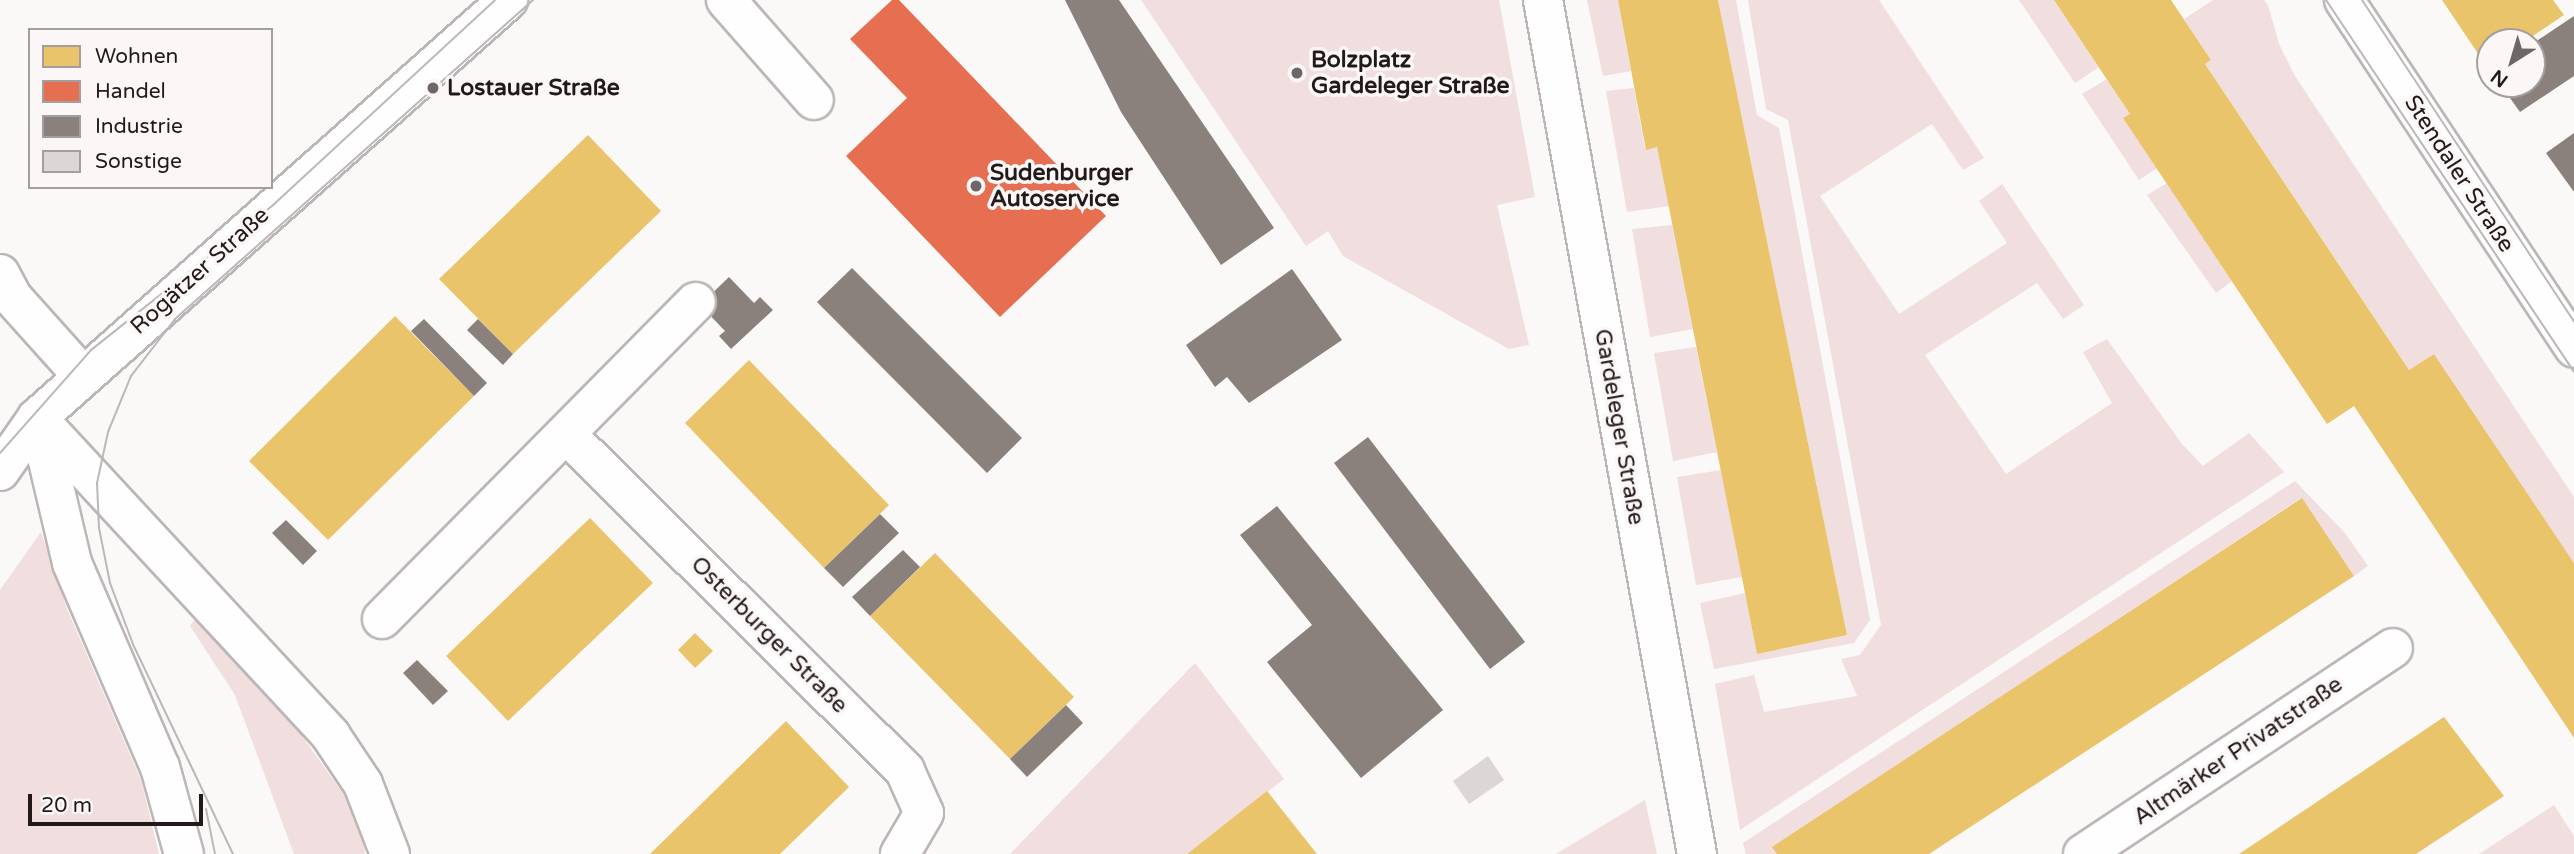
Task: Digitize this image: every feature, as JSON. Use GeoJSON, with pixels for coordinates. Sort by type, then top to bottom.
{"type":"FeatureCollection","features":[{"type":"Feature","properties":{"kind":"street","name":"Rogätzer Straße"},"geometry":{"type":"LineString","coordinates":[[0,471],[37,418],[508,0]]}},
{"type":"Feature","properties":{"kind":"street"},"geometry":{"type":"LineString","coordinates":[[726,0],[814,100]]}},
{"type":"Feature","properties":{"kind":"street","name":"Gardeleger Straße"},"geometry":{"type":"LineString","coordinates":[[1543,0],[1697,854]]}},
{"type":"Feature","properties":{"kind":"street","name":"Stendaler Straße"},"geometry":{"type":"LineString","coordinates":[[2344,0],[2574,348]]}},
{"type":"Feature","properties":{"kind":"street"},"geometry":{"type":"LineString","coordinates":[[4,292],[83,376]]}},
{"type":"Feature","properties":{"kind":"street"},"geometry":{"type":"LineString","coordinates":[[382,619],[696,302]]}},
{"type":"Feature","properties":{"kind":"street"},"geometry":{"type":"LineString","coordinates":[[37,418],[72,564],[160,767],[184,854]]}},
{"type":"Feature","properties":{"kind":"street"},"geometry":{"type":"LineString","coordinates":[[37,418],[331,736],[363,784],[390,854]]}},
{"type":"Feature","properties":{"kind":"street","name":"Osterburger Straße"},"geometry":{"type":"LineString","coordinates":[[566,434],[905,771],[924,813],[900,854]]}},
{"type":"Feature","properties":{"kind":"street","name":"Altmärker Privatstraße"},"geometry":{"type":"LineString","coordinates":[[2083,854],[2393,648]]}},
{"type":"Feature","properties":{"kind":"shaded area"},"geometry":{"type":"Polygon","coordinates":[[[1141,0],[1499,0],[1535,197],[1497,205],[1529,345],[1509,349],[1343,256],[1328,231],[1306,246],[1141,0]]]}},
{"type":"Feature","properties":{"kind":"shaded area"},"geometry":{"type":"Polygon","coordinates":[[[1587,0],[1618,0],[1631,71],[1603,76],[1587,0]]]}},
{"type":"Feature","properties":{"kind":"shaded area"},"geometry":{"type":"Polygon","coordinates":[[[1718,0],[1736,0],[1757,115],[1779,128],[1870,620],[1854,643],[1714,669],[1700,603],[1745,593],[1757,654],[1847,635],[1718,0]]]}},
{"type":"Feature","properties":{"kind":"shaded area"},"geometry":{"type":"Polygon","coordinates":[[[1748,0],[1879,0],[1984,158],[1963,170],[1932,124],[1820,196],[1899,314],[2007,243],[1979,201],[2002,184],[2084,305],[2063,319],[2037,283],[1925,355],[2006,474],[2112,403],[2083,352],[2107,339],[2182,444],[2203,466],[2249,433],[2284,472],[1740,830],[1715,684],[1754,675],[1764,712],[1857,696],[1841,659],[1860,655],[1881,625],[1788,120],[1766,109],[1748,0]]]}},
{"type":"Feature","properties":{"kind":"shaded area"},"geometry":{"type":"Polygon","coordinates":[[[2019,0],[2054,0],[2099,67],[2075,83],[2019,0]]]}},
{"type":"Feature","properties":{"kind":"shaded area"},"geometry":{"type":"Polygon","coordinates":[[[2213,0],[2264,0],[2268,5],[2279,44],[2295,76],[2574,497],[2574,563],[2434,354],[2409,370],[2205,64],[2211,60],[2184,19],[2213,0]]]}},
{"type":"Feature","properties":{"kind":"shaded area"},"geometry":{"type":"Polygon","coordinates":[[[2107,79],[2130,114],[2124,118],[2157,168],[2139,180],[2082,94],[2107,79]]]}},
{"type":"Feature","properties":{"kind":"shaded area"},"geometry":{"type":"Polygon","coordinates":[[[1634,88],[1645,149],[1657,147],[1669,206],[1627,212],[1606,91],[1634,88]]]}},
{"type":"Feature","properties":{"kind":"shaded area"},"geometry":{"type":"Polygon","coordinates":[[[2167,183],[2232,281],[2216,293],[2147,195],[2167,183]]]}},
{"type":"Feature","properties":{"kind":"shaded area"},"geometry":{"type":"Polygon","coordinates":[[[1672,225],[1693,329],[1650,337],[1632,229],[1672,225]]]}},
{"type":"Feature","properties":{"kind":"shaded area"},"geometry":{"type":"Polygon","coordinates":[[[1696,347],[1717,452],[1673,461],[1654,353],[1696,347]]]}},
{"type":"Feature","properties":{"kind":"shaded area"},"geometry":{"type":"Polygon","coordinates":[[[1721,470],[1742,577],[1696,585],[1677,477],[1721,470]]]}},
{"type":"Feature","properties":{"kind":"shaded area"},"geometry":{"type":"Polygon","coordinates":[[[2295,481],[2345,533],[2368,566],[2354,576],[2301,498],[1773,847],[1777,854],[1746,854],[1743,843],[2295,481]]]}},
{"type":"Feature","properties":{"kind":"shaded area"},"geometry":{"type":"Polygon","coordinates":[[[41,532],[67,609],[141,780],[159,854],[0,854],[0,590],[41,532]]]}},
{"type":"Feature","properties":{"kind":"shaded area"},"geometry":{"type":"Polygon","coordinates":[[[197,616],[292,722],[359,816],[365,854],[294,854],[235,695],[190,626],[197,616]]]}},
{"type":"Feature","properties":{"kind":"shaded area"},"geometry":{"type":"Polygon","coordinates":[[[1195,663],[1284,779],[1187,854],[1010,854],[1195,663]]]}},
{"type":"Feature","properties":{"kind":"shaded area"},"geometry":{"type":"Polygon","coordinates":[[[1645,800],[1657,854],[1556,854],[1645,800]]]}},
{"type":"Feature","properties":{"kind":"shaded area"},"geometry":{"type":"Polygon","coordinates":[[[2554,805],[2574,836],[2574,854],[2479,854],[2554,805]]]}},
{"type":"Feature","properties":{"kind":"building: Wohnen"},"geometry":{"type":"Polygon","coordinates":[[[1618,0],[1718,0],[1847,635],[1757,654],[1657,147],[1646,150],[1618,0]]]}},
{"type":"Feature","properties":{"kind":"building: Wohnen"},"geometry":{"type":"Polygon","coordinates":[[[2054,0],[2171,0],[2211,60],[2205,64],[2409,370],[2434,354],[2574,563],[2574,738],[2354,406],[2327,424],[2123,118],[2130,114],[2054,0]]]}},
{"type":"Feature","properties":{"kind":"building: Wohnen"},"geometry":{"type":"Polygon","coordinates":[[[2442,0],[2553,0],[2564,15],[2545,28],[2476,28],[2476,51],[2442,0]]]}},
{"type":"Feature","properties":{"kind":"building: Wohnen"},"geometry":{"type":"Polygon","coordinates":[[[588,135],[661,211],[513,354],[439,279],[588,135]]]}},
{"type":"Feature","properties":{"kind":"building: Wohnen"},"geometry":{"type":"Polygon","coordinates":[[[395,316],[474,396],[328,540],[249,461],[395,316]]]}},
{"type":"Feature","properties":{"kind":"building: Wohnen"},"geometry":{"type":"Polygon","coordinates":[[[749,360],[889,505],[824,568],[685,423],[749,360]]]}},
{"type":"Feature","properties":{"kind":"building: Wohnen"},"geometry":{"type":"Polygon","coordinates":[[[2302,498],[2354,576],[1929,854],[1777,854],[1772,847],[2302,498]]]}},
{"type":"Feature","properties":{"kind":"building: Wohnen"},"geometry":{"type":"Polygon","coordinates":[[[590,518],[653,583],[508,721],[446,656],[590,518]]]}},
{"type":"Feature","properties":{"kind":"building: Wohnen"},"geometry":{"type":"Polygon","coordinates":[[[935,553],[1074,697],[1010,759],[870,616],[935,553]]]}},
{"type":"Feature","properties":{"kind":"building: Wohnen"},"geometry":{"type":"Polygon","coordinates":[[[695,633],[713,651],[695,668],[678,650],[695,633]]]}},
{"type":"Feature","properties":{"kind":"building: Wohnen"},"geometry":{"type":"Polygon","coordinates":[[[2444,717],[2504,796],[2416,854],[2239,854],[2444,717]]]}},
{"type":"Feature","properties":{"kind":"building: Wohnen"},"geometry":{"type":"Polygon","coordinates":[[[786,721],[849,787],[780,854],[650,854],[786,721]]]}},
{"type":"Feature","properties":{"kind":"building: Wohnen"},"geometry":{"type":"Polygon","coordinates":[[[1267,791],[1317,854],[1187,854],[1267,791]]]}},
{"type":"Feature","properties":{"kind":"building: Handel","name":"Sudenburger Autoservice"},"geometry":{"type":"Polygon","coordinates":[[[892,0],[899,0],[1106,216],[1000,317],[846,156],[907,98],[850,39],[892,0]]]}},
{"type":"Feature","properties":{"kind":"building: Industrie"},"geometry":{"type":"Polygon","coordinates":[[[1065,0],[1119,0],[1274,228],[1221,265],[1121,112],[1065,0]]]}},
{"type":"Feature","properties":{"kind":"building: Industrie"},"geometry":{"type":"Polygon","coordinates":[[[2574,16],[2574,76],[2546,95],[2546,35],[2574,16]]]}},
{"type":"Feature","properties":{"kind":"building: Industrie"},"geometry":{"type":"Polygon","coordinates":[[[2510,98],[2541,98],[2520,112],[2510,98]]]}},
{"type":"Feature","properties":{"kind":"building: Industrie"},"geometry":{"type":"Polygon","coordinates":[[[2574,133],[2574,192],[2546,153],[2574,133]]]}},
{"type":"Feature","properties":{"kind":"building: Industrie"},"geometry":{"type":"Polygon","coordinates":[[[852,268],[1022,438],[987,473],[817,302],[852,268]]]}},
{"type":"Feature","properties":{"kind":"building: Industrie"},"geometry":{"type":"Polygon","coordinates":[[[1292,269],[1342,340],[1249,403],[1227,377],[1215,387],[1186,345],[1292,269]]]}},
{"type":"Feature","properties":{"kind":"building: Industrie"},"geometry":{"type":"Polygon","coordinates":[[[729,277],[754,303],[760,297],[773,310],[731,349],[719,336],[725,331],[700,305],[729,277]]]}},
{"type":"Feature","properties":{"kind":"building: Industrie"},"geometry":{"type":"Polygon","coordinates":[[[424,319],[487,383],[474,396],[411,331],[424,319]]]}},
{"type":"Feature","properties":{"kind":"building: Industrie"},"geometry":{"type":"Polygon","coordinates":[[[478,319],[513,354],[503,365],[467,330],[478,319]]]}},
{"type":"Feature","properties":{"kind":"building: Industrie"},"geometry":{"type":"Polygon","coordinates":[[[1368,437],[1525,642],[1490,669],[1334,463],[1368,437]]]}},
{"type":"Feature","properties":{"kind":"building: Industrie"},"geometry":{"type":"Polygon","coordinates":[[[1277,506],[1443,710],[1361,778],[1267,662],[1312,625],[1240,535],[1277,506]]]}},
{"type":"Feature","properties":{"kind":"building: Industrie"},"geometry":{"type":"Polygon","coordinates":[[[880,514],[899,533],[843,587],[824,568],[880,514]]]}},
{"type":"Feature","properties":{"kind":"building: Industrie"},"geometry":{"type":"Polygon","coordinates":[[[286,520],[317,551],[303,565],[272,533],[286,520]]]}},
{"type":"Feature","properties":{"kind":"building: Industrie"},"geometry":{"type":"Polygon","coordinates":[[[903,550],[920,567],[870,616],[852,597],[903,550]]]}},
{"type":"Feature","properties":{"kind":"building: Industrie"},"geometry":{"type":"Polygon","coordinates":[[[417,660],[448,691],[433,705],[403,673],[417,660]]]}},
{"type":"Feature","properties":{"kind":"building: Industrie"},"geometry":{"type":"Polygon","coordinates":[[[1066,705],[1083,723],[1027,777],[1010,759],[1066,705]]]}},
{"type":"Feature","properties":{"kind":"building: Sonstige"},"geometry":{"type":"Polygon","coordinates":[[[1488,756],[1504,780],[1469,804],[1453,781],[1488,756]]]}},
{"type":"Feature","properties":{"kind":"tram line"},"geometry":{"type":"LineString","coordinates":[[0,453],[91,350],[273,205],[495,0]]}},
{"type":"Feature","properties":{"kind":"tram line"},"geometry":{"type":"LineString","coordinates":[[233,854],[133,644],[110,583],[99,528],[97,483],[108,432],[131,376],[175,319],[533,0]]}},
{"type":"Feature","properties":{"kind":"tram line"},"geometry":{"type":"LineString","coordinates":[[2326,0],[2574,372]]}},
{"type":"Feature","properties":{"kind":"tram line"},"geometry":{"type":"LineString","coordinates":[[2362,0],[2574,322]]}},
{"type":"Feature","properties":{"kind":"tram line"},"geometry":{"type":"LineString","coordinates":[[206,809],[215,854]]}},
{"type":"Feature","properties":{"kind":"place","name":"Bolzplatz Gardeleger Straße"},"geometry":{"type":"Point","coordinates":[1297,73]}},
{"type":"Feature","properties":{"kind":"place","name":"Lostauer Straße"},"geometry":{"type":"Point","coordinates":[433,88]}},
{"type":"Feature","properties":{"kind":"place","name":"Sudenburger Autoservice"},"geometry":{"type":"Point","coordinates":[976,186]}}]}
